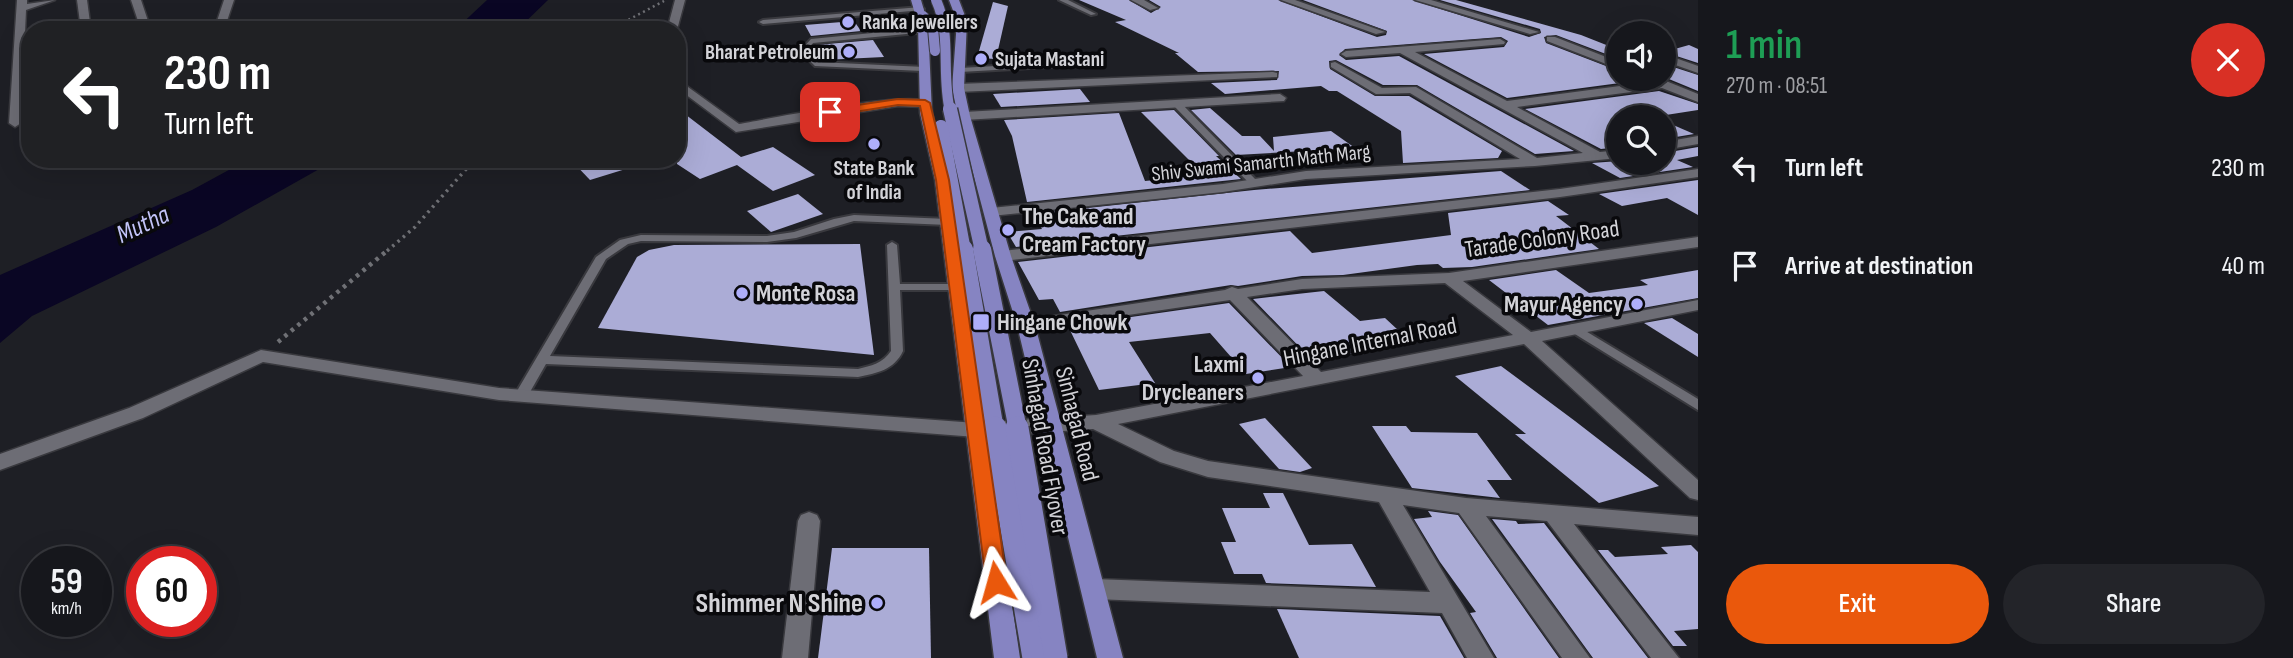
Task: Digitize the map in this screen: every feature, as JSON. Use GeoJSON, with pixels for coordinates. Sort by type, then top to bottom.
{"type":"FeatureCollection","features":[{"type":"Feature","properties":{"kind":"main road","name":"Sinhagad Road"},"geometry":{"type":"LineString","coordinates":[[954,0],[962,21],[959,79],[964,116],[1003,256],[1026,325],[1095,589],[1110,658]]}},
{"type":"Feature","properties":{"kind":"main road"},"geometry":{"type":"LineString","coordinates":[[924,11],[922,69],[925,103],[942,180],[1007,658]]}},
{"type":"Feature","properties":{"kind":"main road","name":"Sinhagad Road Flyover"},"geometry":{"type":"LineString","coordinates":[[924,11],[936,37],[935,104],[951,172],[1034,658]]}},
{"type":"Feature","properties":{"kind":"main road","name":"Sinhagad Road Flyover"},"geometry":{"type":"LineString","coordinates":[[924,11],[945,26],[945,89],[974,211],[1015,415],[1056,658]]}},
{"type":"Feature","properties":{"kind":"street"},"geometry":{"type":"LineString","coordinates":[[15,123],[22,4],[50,0]]}},
{"type":"Feature","properties":{"kind":"street"},"geometry":{"type":"LineString","coordinates":[[82,0],[85,21]]}},
{"type":"Feature","properties":{"kind":"street"},"geometry":{"type":"LineString","coordinates":[[136,0],[143,21]]}},
{"type":"Feature","properties":{"kind":"street"},"geometry":{"type":"LineString","coordinates":[[222,21],[229,0]]}},
{"type":"Feature","properties":{"kind":"street"},"geometry":{"type":"LineString","coordinates":[[674,21],[680,0]]}},
{"type":"Feature","properties":{"kind":"street"},"geometry":{"type":"LineString","coordinates":[[1136,0],[1153,8]]}},
{"type":"Feature","properties":{"kind":"street"},"geometry":{"type":"LineString","coordinates":[[1286,0],[1380,32]]}},
{"type":"Feature","properties":{"kind":"street"},"geometry":{"type":"LineString","coordinates":[[1420,0],[1534,32]]}},
{"type":"Feature","properties":{"kind":"street"},"geometry":{"type":"LineString","coordinates":[[1551,39],[1606,61]]}},
{"type":"Feature","properties":{"kind":"street"},"geometry":{"type":"LineString","coordinates":[[1346,54],[1500,42]]}},
{"type":"Feature","properties":{"kind":"street"},"geometry":{"type":"LineString","coordinates":[[1403,50],[1598,156]]}},
{"type":"Feature","properties":{"kind":"street"},"geometry":{"type":"LineString","coordinates":[[1676,62],[1698,70]]}},
{"type":"Feature","properties":{"kind":"street"},"geometry":{"type":"LineString","coordinates":[[1335,65],[1380,92],[1412,89],[1535,162]]}},
{"type":"Feature","properties":{"kind":"street"},"geometry":{"type":"LineString","coordinates":[[959,79],[1273,75]]}},
{"type":"Feature","properties":{"kind":"street"},"geometry":{"type":"LineString","coordinates":[[686,89],[736,128],[898,102],[925,103]]}},
{"type":"Feature","properties":{"kind":"street"},"geometry":{"type":"LineString","coordinates":[[1676,89],[1698,98]]}},
{"type":"Feature","properties":{"kind":"street"},"geometry":{"type":"LineString","coordinates":[[1507,105],[1611,91]]}},
{"type":"Feature","properties":{"kind":"street"},"geometry":{"type":"LineString","coordinates":[[964,116],[1280,98]]}},
{"type":"Feature","properties":{"kind":"street"},"geometry":{"type":"LineString","coordinates":[[1676,144],[1698,140]]}},
{"type":"Feature","properties":{"kind":"street","name":"Shiv Swami Samarth Math Marg"},"geometry":{"type":"LineString","coordinates":[[991,212],[1254,183],[1306,174],[1535,162],[1606,155]]}},
{"type":"Feature","properties":{"kind":"street"},"geometry":{"type":"LineString","coordinates":[[1003,256],[1560,193],[1698,173]]}},
{"type":"Feature","properties":{"kind":"street","name":"Tarade Colony Road"},"geometry":{"type":"LineString","coordinates":[[1449,278],[1698,242]]}},
{"type":"Feature","properties":{"kind":"street"},"geometry":{"type":"LineString","coordinates":[[1026,325],[1232,292],[1302,284],[1449,278]]}},
{"type":"Feature","properties":{"kind":"street","name":"Tarade Colony Road"},"geometry":{"type":"LineString","coordinates":[[1449,278],[1527,337],[1698,492]]}},
{"type":"Feature","properties":{"kind":"street"},"geometry":{"type":"LineString","coordinates":[[1232,292],[1316,378]]}},
{"type":"Feature","properties":{"kind":"street","name":"Hingane Internal Road"},"geometry":{"type":"LineString","coordinates":[[261,356],[521,396],[976,430],[1096,422],[1698,305]]}},
{"type":"Feature","properties":{"kind":"street"},"geometry":{"type":"LineString","coordinates":[[0,462],[136,413],[261,356]]}},
{"type":"Feature","properties":{"kind":"street"},"geometry":{"type":"LineString","coordinates":[[1096,422],[1167,457],[1208,469],[1466,506],[1698,526]]}},
{"type":"Feature","properties":{"kind":"street"},"geometry":{"type":"LineString","coordinates":[[1387,495],[1481,658]]}},
{"type":"Feature","properties":{"kind":"street"},"geometry":{"type":"LineString","coordinates":[[1466,506],[1577,658]]}},
{"type":"Feature","properties":{"kind":"street"},"geometry":{"type":"LineString","coordinates":[[1554,515],[1666,658]]}},
{"type":"Feature","properties":{"kind":"street"},"geometry":{"type":"LineString","coordinates":[[795,658],[809,521]]}},
{"type":"Feature","properties":{"kind":"street"},"geometry":{"type":"LineString","coordinates":[[1095,589],[1449,603]]}},
{"type":"Feature","properties":{"kind":"lane"},"geometry":{"type":"LineString","coordinates":[[1062,0],[1093,13]]}},
{"type":"Feature","properties":{"kind":"lane"},"geometry":{"type":"LineString","coordinates":[[762,22],[924,11]]}},
{"type":"Feature","properties":{"kind":"lane"},"geometry":{"type":"LineString","coordinates":[[922,69],[815,64],[804,51],[811,41],[924,11]]}},
{"type":"Feature","properties":{"kind":"lane"},"geometry":{"type":"LineString","coordinates":[[959,79],[1064,64]]}},
{"type":"Feature","properties":{"kind":"lane"},"geometry":{"type":"LineString","coordinates":[[1177,104],[1254,183]]}},
{"type":"Feature","properties":{"kind":"lane"},"geometry":{"type":"LineString","coordinates":[[521,396],[602,257],[624,242],[662,236],[780,238],[854,218],[948,222]]}},
{"type":"Feature","properties":{"kind":"lane"},"geometry":{"type":"LineString","coordinates":[[541,360],[858,373],[873,370],[894,358],[897,351],[892,245]]}},
{"type":"Feature","properties":{"kind":"lane"},"geometry":{"type":"LineString","coordinates":[[894,287],[957,287]]}},
{"type":"Feature","properties":{"kind":"lane"},"geometry":{"type":"LineString","coordinates":[[1574,328],[1698,405]]}},
{"type":"Feature","properties":{"kind":"path"},"geometry":{"type":"LineString","coordinates":[[626,21],[665,0]]}},
{"type":"Feature","properties":{"kind":"path"},"geometry":{"type":"LineString","coordinates":[[261,356],[415,227],[467,168]]}},
{"type":"Feature","properties":{"kind":"water"},"geometry":{"type":"Polygon","coordinates":[[[487,0],[548,0],[526,21],[465,21],[487,0]]]}},
{"type":"Feature","properties":{"kind":"water","name":"Mutha"},"geometry":{"type":"Polygon","coordinates":[[[232,168],[321,168],[216,227],[32,316],[0,343],[0,275],[192,190],[232,168]]]}},
{"type":"Feature","properties":{"kind":"building"},"geometry":{"type":"Polygon","coordinates":[[[1079,0],[1129,0],[1151,13],[1161,7],[1149,0],[1278,0],[1377,37],[1386,35],[1387,31],[1303,0],[1412,0],[1529,37],[1541,33],[1540,29],[1440,0],[1456,0],[1581,35],[1606,45],[1606,54],[1556,35],[1544,37],[1546,43],[1606,66],[1606,85],[1507,98],[1424,54],[1504,47],[1508,41],[1501,37],[1345,49],[1339,55],[1346,60],[1399,56],[1574,151],[1535,154],[1417,85],[1383,85],[1336,60],[1329,61],[1330,69],[1375,96],[1409,96],[1502,151],[1498,158],[1403,163],[1401,131],[1337,91],[1329,91],[1321,86],[1225,94],[1211,83],[1277,80],[1279,71],[1198,72],[1175,53],[1179,53],[1115,22],[1126,20],[1079,0]]]}},
{"type":"Feature","properties":{"kind":"building"},"geometry":{"type":"Polygon","coordinates":[[[993,2],[1008,6],[996,59],[977,58],[993,2]]]}},
{"type":"Feature","properties":{"kind":"building"},"geometry":{"type":"Polygon","coordinates":[[[854,21],[861,31],[811,36],[805,25],[854,21]]]}},
{"type":"Feature","properties":{"kind":"building"},"geometry":{"type":"Polygon","coordinates":[[[873,40],[884,57],[823,60],[816,45],[873,40]]]}},
{"type":"Feature","properties":{"kind":"building"},"geometry":{"type":"Polygon","coordinates":[[[1689,45],[1698,49],[1698,63],[1676,56],[1676,49],[1689,45]]]}},
{"type":"Feature","properties":{"kind":"building"},"geometry":{"type":"Polygon","coordinates":[[[1676,68],[1698,75],[1698,91],[1676,82],[1676,68]]]}},
{"type":"Feature","properties":{"kind":"building"},"geometry":{"type":"Polygon","coordinates":[[[1080,89],[1090,102],[1001,107],[993,94],[1080,89]]]}},
{"type":"Feature","properties":{"kind":"building"},"geometry":{"type":"Polygon","coordinates":[[[1659,91],[1698,104],[1698,110],[1676,113],[1676,105],[1606,105],[1606,148],[1601,149],[1525,109],[1659,91]]]}},
{"type":"Feature","properties":{"kind":"building"},"geometry":{"type":"Polygon","coordinates":[[[1210,108],[1242,136],[1260,136],[1274,151],[1273,137],[1331,131],[1355,148],[1236,155],[1191,110],[1210,108]]]}},
{"type":"Feature","properties":{"kind":"building"},"geometry":{"type":"Polygon","coordinates":[[[1174,110],[1241,179],[1027,202],[1012,136],[1004,120],[1119,113],[1145,181],[1204,175],[1141,112],[1174,110]]]}},
{"type":"Feature","properties":{"kind":"building"},"geometry":{"type":"Polygon","coordinates":[[[686,115],[741,157],[773,147],[815,175],[773,191],[737,165],[700,179],[683,168],[686,168],[686,115]]]}},
{"type":"Feature","properties":{"kind":"building"},"geometry":{"type":"Polygon","coordinates":[[[1676,126],[1694,134],[1676,137],[1676,126]]]}},
{"type":"Feature","properties":{"kind":"building"},"geometry":{"type":"Polygon","coordinates":[[[1698,147],[1698,156],[1677,160],[1693,167],[1676,170],[1676,151],[1698,147]]]}},
{"type":"Feature","properties":{"kind":"building"},"geometry":{"type":"Polygon","coordinates":[[[1606,162],[1606,170],[1592,163],[1606,162]]]}},
{"type":"Feature","properties":{"kind":"building"},"geometry":{"type":"Polygon","coordinates":[[[579,168],[629,168],[590,180],[579,168]]]}},
{"type":"Feature","properties":{"kind":"building"},"geometry":{"type":"Polygon","coordinates":[[[1501,171],[1530,190],[1016,247],[1007,232],[1042,229],[1032,214],[1254,190],[1501,171]]]}},
{"type":"Feature","properties":{"kind":"building"},"geometry":{"type":"Polygon","coordinates":[[[1614,175],[1640,175],[1620,178],[1614,175]]]}},
{"type":"Feature","properties":{"kind":"building"},"geometry":{"type":"Polygon","coordinates":[[[1698,180],[1698,215],[1667,198],[1622,206],[1599,194],[1698,180]]]}},
{"type":"Feature","properties":{"kind":"building"},"geometry":{"type":"Polygon","coordinates":[[[798,194],[823,214],[771,232],[747,211],[798,194]]]}},
{"type":"Feature","properties":{"kind":"building"},"geometry":{"type":"Polygon","coordinates":[[[1548,201],[1569,215],[1556,216],[1599,249],[1472,267],[1417,265],[1343,275],[1302,276],[1060,312],[1053,299],[1039,300],[1018,262],[1290,231],[1312,253],[1451,235],[1448,213],[1548,201]]]}},
{"type":"Feature","properties":{"kind":"building","name":"Monte Rosa"},"geometry":{"type":"Polygon","coordinates":[[[860,244],[874,355],[598,328],[637,257],[649,250],[674,245],[860,244]]]}},
{"type":"Feature","properties":{"kind":"building"},"geometry":{"type":"Polygon","coordinates":[[[1556,270],[1589,293],[1648,285],[1640,280],[1698,270],[1698,298],[1548,325],[1489,280],[1556,270]]]}},
{"type":"Feature","properties":{"kind":"building"},"geometry":{"type":"Polygon","coordinates":[[[1324,291],[1360,321],[1385,318],[1411,342],[1313,361],[1253,299],[1324,291]]]}},
{"type":"Feature","properties":{"kind":"building"},"geometry":{"type":"Polygon","coordinates":[[[1229,303],[1291,367],[1246,374],[1210,333],[1129,342],[1155,383],[1099,390],[1068,326],[1229,303]]]}},
{"type":"Feature","properties":{"kind":"building"},"geometry":{"type":"Polygon","coordinates":[[[1672,318],[1698,334],[1698,357],[1644,323],[1672,318]]]}},
{"type":"Feature","properties":{"kind":"building"},"geometry":{"type":"Polygon","coordinates":[[[1501,366],[1659,486],[1599,503],[1515,434],[1526,434],[1455,376],[1501,366]]]}},
{"type":"Feature","properties":{"kind":"building"},"geometry":{"type":"Polygon","coordinates":[[[1265,418],[1312,468],[1300,472],[1279,469],[1239,424],[1265,418]]]}},
{"type":"Feature","properties":{"kind":"building"},"geometry":{"type":"Polygon","coordinates":[[[1372,426],[1406,426],[1411,432],[1477,433],[1512,480],[1487,480],[1500,498],[1412,488],[1372,426]]]}},
{"type":"Feature","properties":{"kind":"building"},"geometry":{"type":"Polygon","coordinates":[[[1263,493],[1283,493],[1309,545],[1352,544],[1376,587],[1266,583],[1262,574],[1234,574],[1221,542],[1236,542],[1222,508],[1270,508],[1263,493]]]}},
{"type":"Feature","properties":{"kind":"building"},"geometry":{"type":"Polygon","coordinates":[[[1428,511],[1458,515],[1559,658],[1497,658],[1470,613],[1476,612],[1440,562],[1414,519],[1432,517],[1428,511]]]}},
{"type":"Feature","properties":{"kind":"building"},"geometry":{"type":"Polygon","coordinates":[[[1492,519],[1516,521],[1518,524],[1544,523],[1648,658],[1593,658],[1492,519]]]}},
{"type":"Feature","properties":{"kind":"building"},"geometry":{"type":"Polygon","coordinates":[[[1691,545],[1698,552],[1698,629],[1674,631],[1687,646],[1673,646],[1598,550],[1608,550],[1615,557],[1668,554],[1661,547],[1691,545]]]}},
{"type":"Feature","properties":{"kind":"building","name":"Shimmer N Shine"},"geometry":{"type":"Polygon","coordinates":[[[832,548],[929,548],[931,658],[818,658],[832,548]]]}},
{"type":"Feature","properties":{"kind":"building"},"geometry":{"type":"Polygon","coordinates":[[[1277,609],[1440,616],[1464,658],[1299,658],[1277,609]]]}},
{"type":"Feature","properties":{"kind":"place","name":"Ranka Jewellers"},"geometry":{"type":"Point","coordinates":[848,22]}},
{"type":"Feature","properties":{"kind":"place","name":"Bharat Petroleum"},"geometry":{"type":"Point","coordinates":[849,52]}},
{"type":"Feature","properties":{"kind":"place","name":"Sujata Mastani"},"geometry":{"type":"Point","coordinates":[981,59]}},
{"type":"Feature","properties":{"kind":"place","name":"State Bank of India"},"geometry":{"type":"Point","coordinates":[874,144]}},
{"type":"Feature","properties":{"kind":"place","name":"The Cake and Cream Factory"},"geometry":{"type":"Point","coordinates":[1008,230]}},
{"type":"Feature","properties":{"kind":"place","name":"Monte Rosa"},"geometry":{"type":"Point","coordinates":[742,293]}},
{"type":"Feature","properties":{"kind":"place","name":"Mayur Agency"},"geometry":{"type":"Point","coordinates":[1637,304]}},
{"type":"Feature","properties":{"kind":"place","name":"Hingane Chowk"},"geometry":{"type":"Point","coordinates":[981,322]}},
{"type":"Feature","properties":{"kind":"place","name":"Laxmi Drycleaners"},"geometry":{"type":"Point","coordinates":[1258,378]}},
{"type":"Feature","properties":{"kind":"place","name":"Shimmer N Shine"},"geometry":{"type":"Point","coordinates":[877,603]}},
{"type":"Feature","properties":{"kind":"route"},"geometry":{"type":"LineString","coordinates":[[830,112],[898,102],[925,103],[942,180],[996,582]]}}]}
